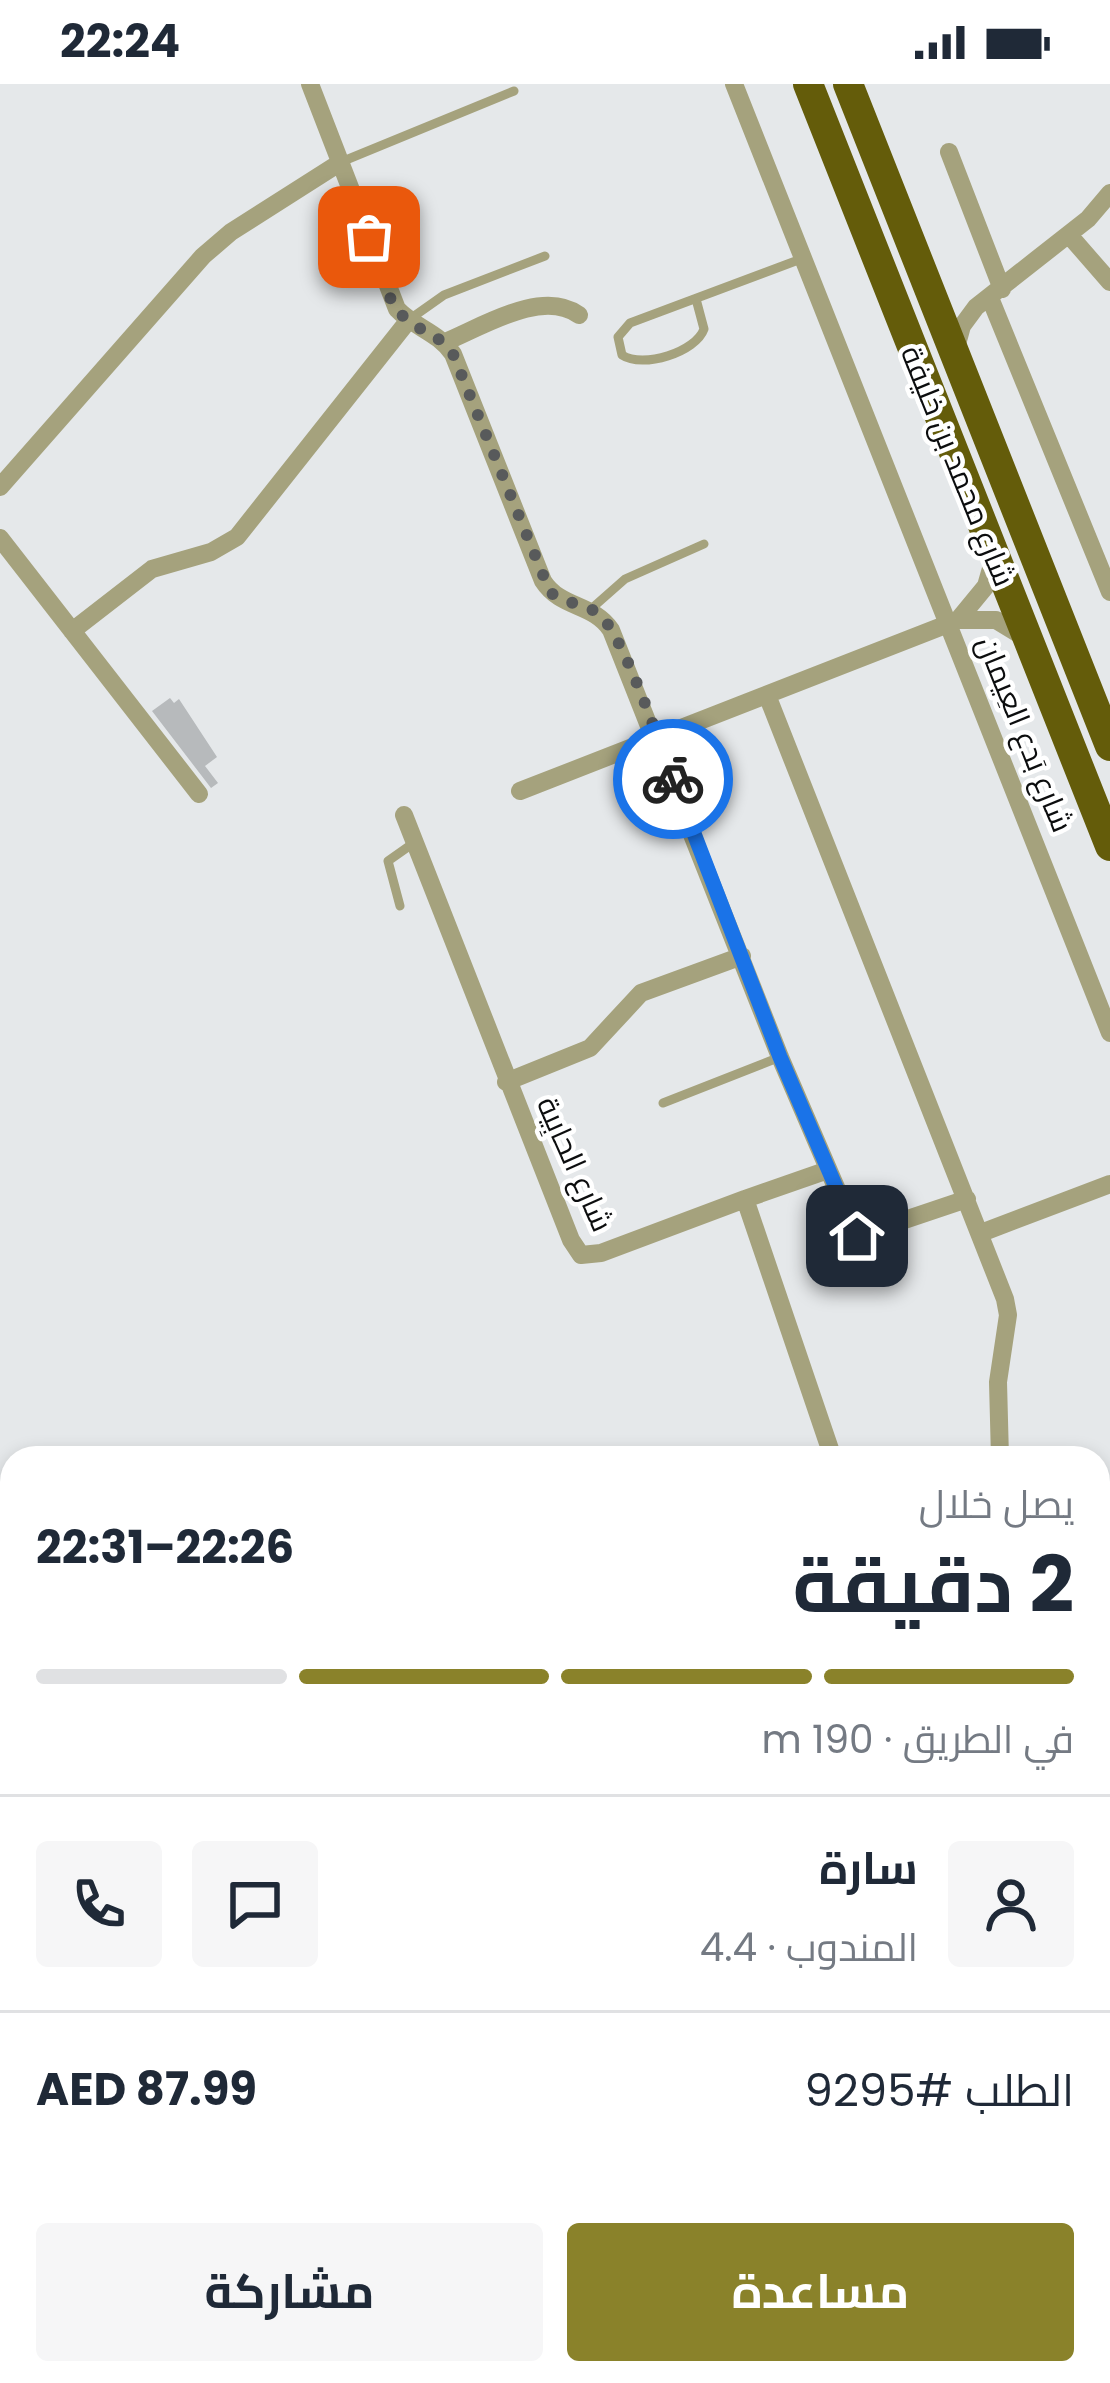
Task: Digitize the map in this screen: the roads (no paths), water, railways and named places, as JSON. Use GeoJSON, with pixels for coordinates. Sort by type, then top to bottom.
{"type":"FeatureCollection","features":[{"type":"Feature","properties":{"kind":"highway","name":"شارع محمد بن خليفة"},"geometry":{"type":"LineString","coordinates":[[808,84],[1110,846]]}},
{"type":"Feature","properties":{"kind":"highway","name":"شارع محمد بن خليفة"},"geometry":{"type":"LineString","coordinates":[[848,84],[1110,746]]}},
{"type":"Feature","properties":{"kind":"street"},"geometry":{"type":"LineString","coordinates":[[310,84],[390,294],[408,321],[445,342],[543,581],[559,600],[591,609],[611,630],[780,1057],[857,1236],[967,1199]]}},
{"type":"Feature","properties":{"kind":"street","name":"شارع بَدع العِيمان"},"geometry":{"type":"LineString","coordinates":[[734,84],[801,259],[953,622],[1110,1033]]}},
{"type":"Feature","properties":{"kind":"street"},"geometry":{"type":"LineString","coordinates":[[949,152],[985,240],[996,293],[1110,592]]}},
{"type":"Feature","properties":{"kind":"street"},"geometry":{"type":"LineString","coordinates":[[0,488],[216,243],[341,162]]}},
{"type":"Feature","properties":{"kind":"street"},"geometry":{"type":"LineString","coordinates":[[955,360],[958,336],[996,293],[1069,235],[1110,193]]}},
{"type":"Feature","properties":{"kind":"street"},"geometry":{"type":"LineString","coordinates":[[1069,235],[1110,282]]}},
{"type":"Feature","properties":{"kind":"street"},"geometry":{"type":"LineString","coordinates":[[928,288],[954,306],[996,293]]}},
{"type":"Feature","properties":{"kind":"street"},"geometry":{"type":"LineString","coordinates":[[445,342],[544,304],[563,306],[579,315]]}},
{"type":"Feature","properties":{"kind":"street"},"geometry":{"type":"LineString","coordinates":[[72,631],[152,569],[211,552],[237,537],[408,321]]}},
{"type":"Feature","properties":{"kind":"street"},"geometry":{"type":"LineString","coordinates":[[0,538],[199,794]]}},
{"type":"Feature","properties":{"kind":"street"},"geometry":{"type":"LineString","coordinates":[[953,622],[978,599],[994,558]]}},
{"type":"Feature","properties":{"kind":"street"},"geometry":{"type":"LineString","coordinates":[[520,791],[953,622],[996,620],[1027,640]]}},
{"type":"Feature","properties":{"kind":"street"},"geometry":{"type":"LineString","coordinates":[[766,695],[981,1233],[1008,1315],[998,1382],[1000,1446]]}},
{"type":"Feature","properties":{"kind":"street","name":"شارع الحابِية"},"geometry":{"type":"LineString","coordinates":[[404,815],[506,1082],[581,1255],[601,1253],[745,1199]]}},
{"type":"Feature","properties":{"kind":"street"},"geometry":{"type":"LineString","coordinates":[[506,1082],[590,1048],[641,993],[742,956]]}},
{"type":"Feature","properties":{"kind":"street"},"geometry":{"type":"LineString","coordinates":[[828,1170],[745,1199],[829,1446]]}},
{"type":"Feature","properties":{"kind":"street"},"geometry":{"type":"LineString","coordinates":[[981,1233],[1110,1184]]}},
{"type":"Feature","properties":{"kind":"lane"},"geometry":{"type":"LineString","coordinates":[[341,162],[514,92]]}},
{"type":"Feature","properties":{"kind":"lane"},"geometry":{"type":"LineString","coordinates":[[408,321],[444,295],[545,256]]}},
{"type":"Feature","properties":{"kind":"lane"},"geometry":{"type":"LineString","coordinates":[[696,298],[704,329],[696,343],[641,362],[622,356],[617,344],[625,327],[696,298],[801,259]]}},
{"type":"Feature","properties":{"kind":"lane"},"geometry":{"type":"LineString","coordinates":[[591,609],[625,578],[704,544]]}},
{"type":"Feature","properties":{"kind":"lane"},"geometry":{"type":"LineString","coordinates":[[400,906],[388,861],[415,842]]}},
{"type":"Feature","properties":{"kind":"lane"},"geometry":{"type":"LineString","coordinates":[[663,1103],[780,1057]]}}]}
